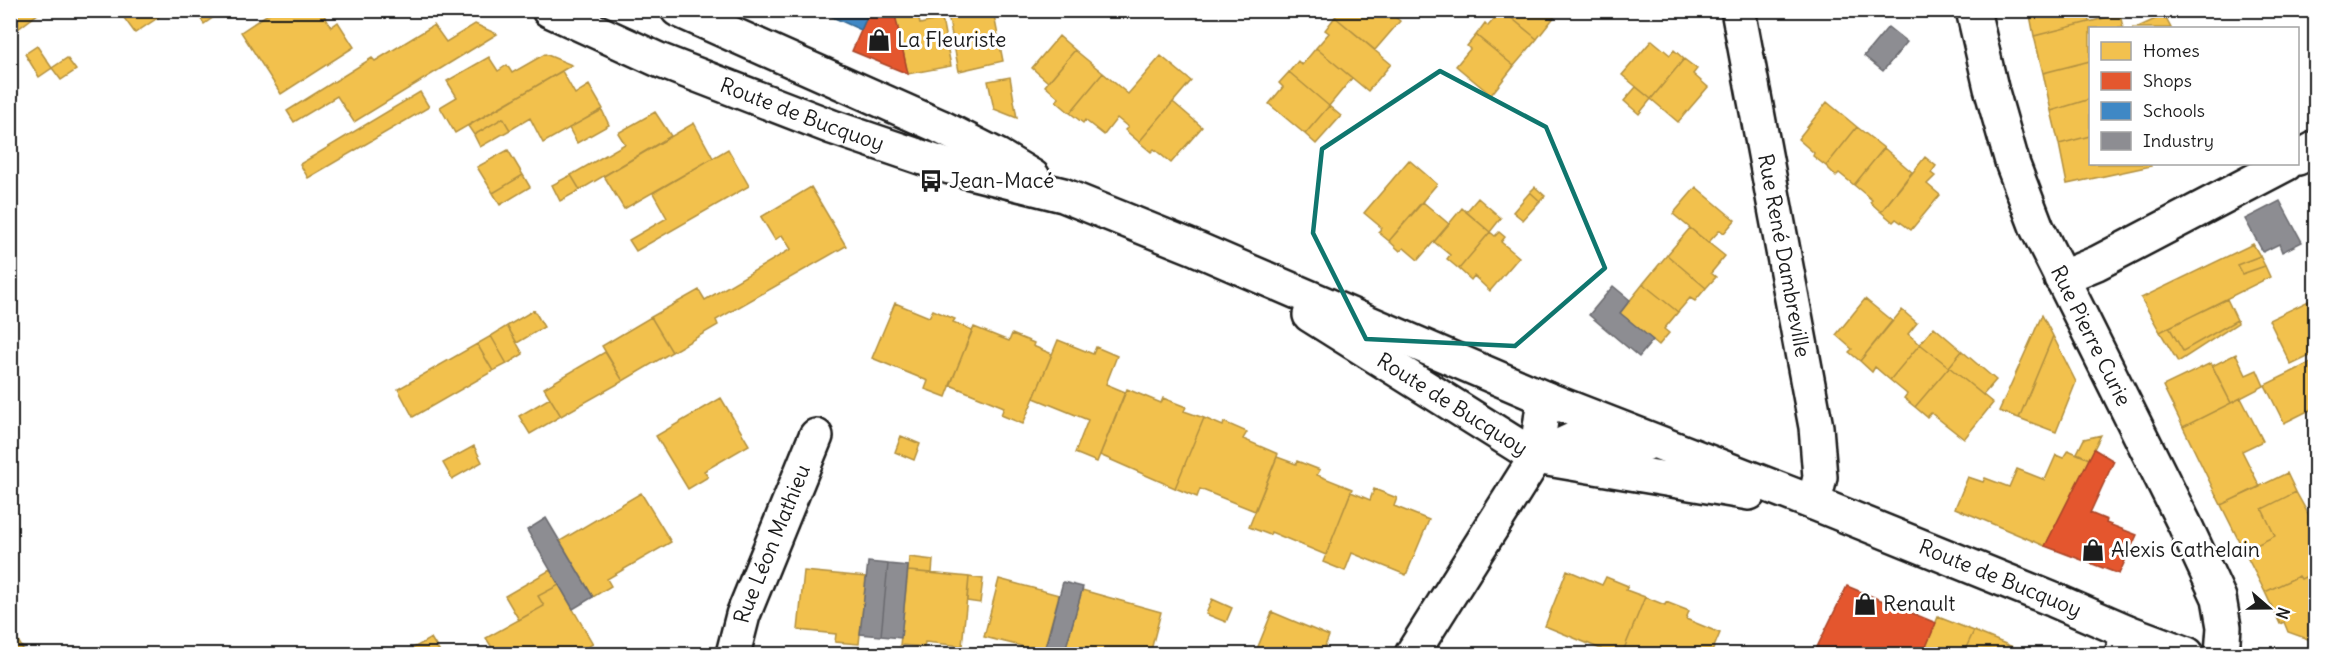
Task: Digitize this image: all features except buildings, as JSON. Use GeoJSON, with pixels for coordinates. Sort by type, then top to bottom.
{"type":"FeatureCollection","features":[{"type":"Feature","properties":{"kind":"main road","name":"Route de Bucquoy"},"geometry":{"type":"LineString","coordinates":[[549,10],[661,61],[832,127],[950,167],[1063,195],[1222,260],[1544,398],[1814,503],[2054,600],[2125,643],[2187,654]]}},
{"type":"Feature","properties":{"kind":"main road","name":"Route de Bucquoy"},"geometry":{"type":"LineString","coordinates":[[678,10],[939,126],[998,156],[1063,195]]}},
{"type":"Feature","properties":{"kind":"main road","name":"Rue René Dambreville"},"geometry":{"type":"LineString","coordinates":[[1738,10],[1816,427],[1820,477],[1814,503]]}},
{"type":"Feature","properties":{"kind":"main road","name":"Rue Pierre Curie"},"geometry":{"type":"LineString","coordinates":[[1973,10],[1991,88],[2013,165],[2037,228],[2219,598],[2224,627],[2222,654]]}},
{"type":"Feature","properties":{"kind":"main road"},"geometry":{"type":"LineString","coordinates":[[2299,157],[2316,148]]}},
{"type":"Feature","properties":{"kind":"main road"},"geometry":{"type":"LineString","coordinates":[[2061,278],[2097,263],[2284,165]]}},
{"type":"Feature","properties":{"kind":"main road","name":"Route de Bucquoy"},"geometry":{"type":"LineString","coordinates":[[1222,260],[1536,457],[1814,503]]}},
{"type":"Feature","properties":{"kind":"main road"},"geometry":{"type":"LineString","coordinates":[[1412,654],[1536,457],[1544,398]]}},
{"type":"Feature","properties":{"kind":"main road"},"geometry":{"type":"LineString","coordinates":[[1536,457],[1585,434],[1627,444],[1663,444]]}},
{"type":"Feature","properties":{"kind":"main road","name":"Rue Léon Mathieu"},"geometry":{"type":"LineString","coordinates":[[733,654],[748,605],[816,435]]}},
{"type":"Feature","properties":{"kind":"highlighted area"},"geometry":{"type":"Polygon","coordinates":[[[1440,71],[1546,127],[1605,268],[1515,346],[1366,339],[1313,233],[1322,149],[1440,71]]]}},
{"type":"Feature","properties":{"kind":"place","name":"La Fleuriste"},"geometry":{"type":"Point","coordinates":[879,40]}},
{"type":"Feature","properties":{"kind":"place","name":"Jean-Macé"},"geometry":{"type":"Point","coordinates":[931,181]}},
{"type":"Feature","properties":{"kind":"place","name":"Alexis Cathelain"},"geometry":{"type":"Point","coordinates":[2093,550]}},
{"type":"Feature","properties":{"kind":"place","name":"Renault"},"geometry":{"type":"Point","coordinates":[1865,604]}}]}
